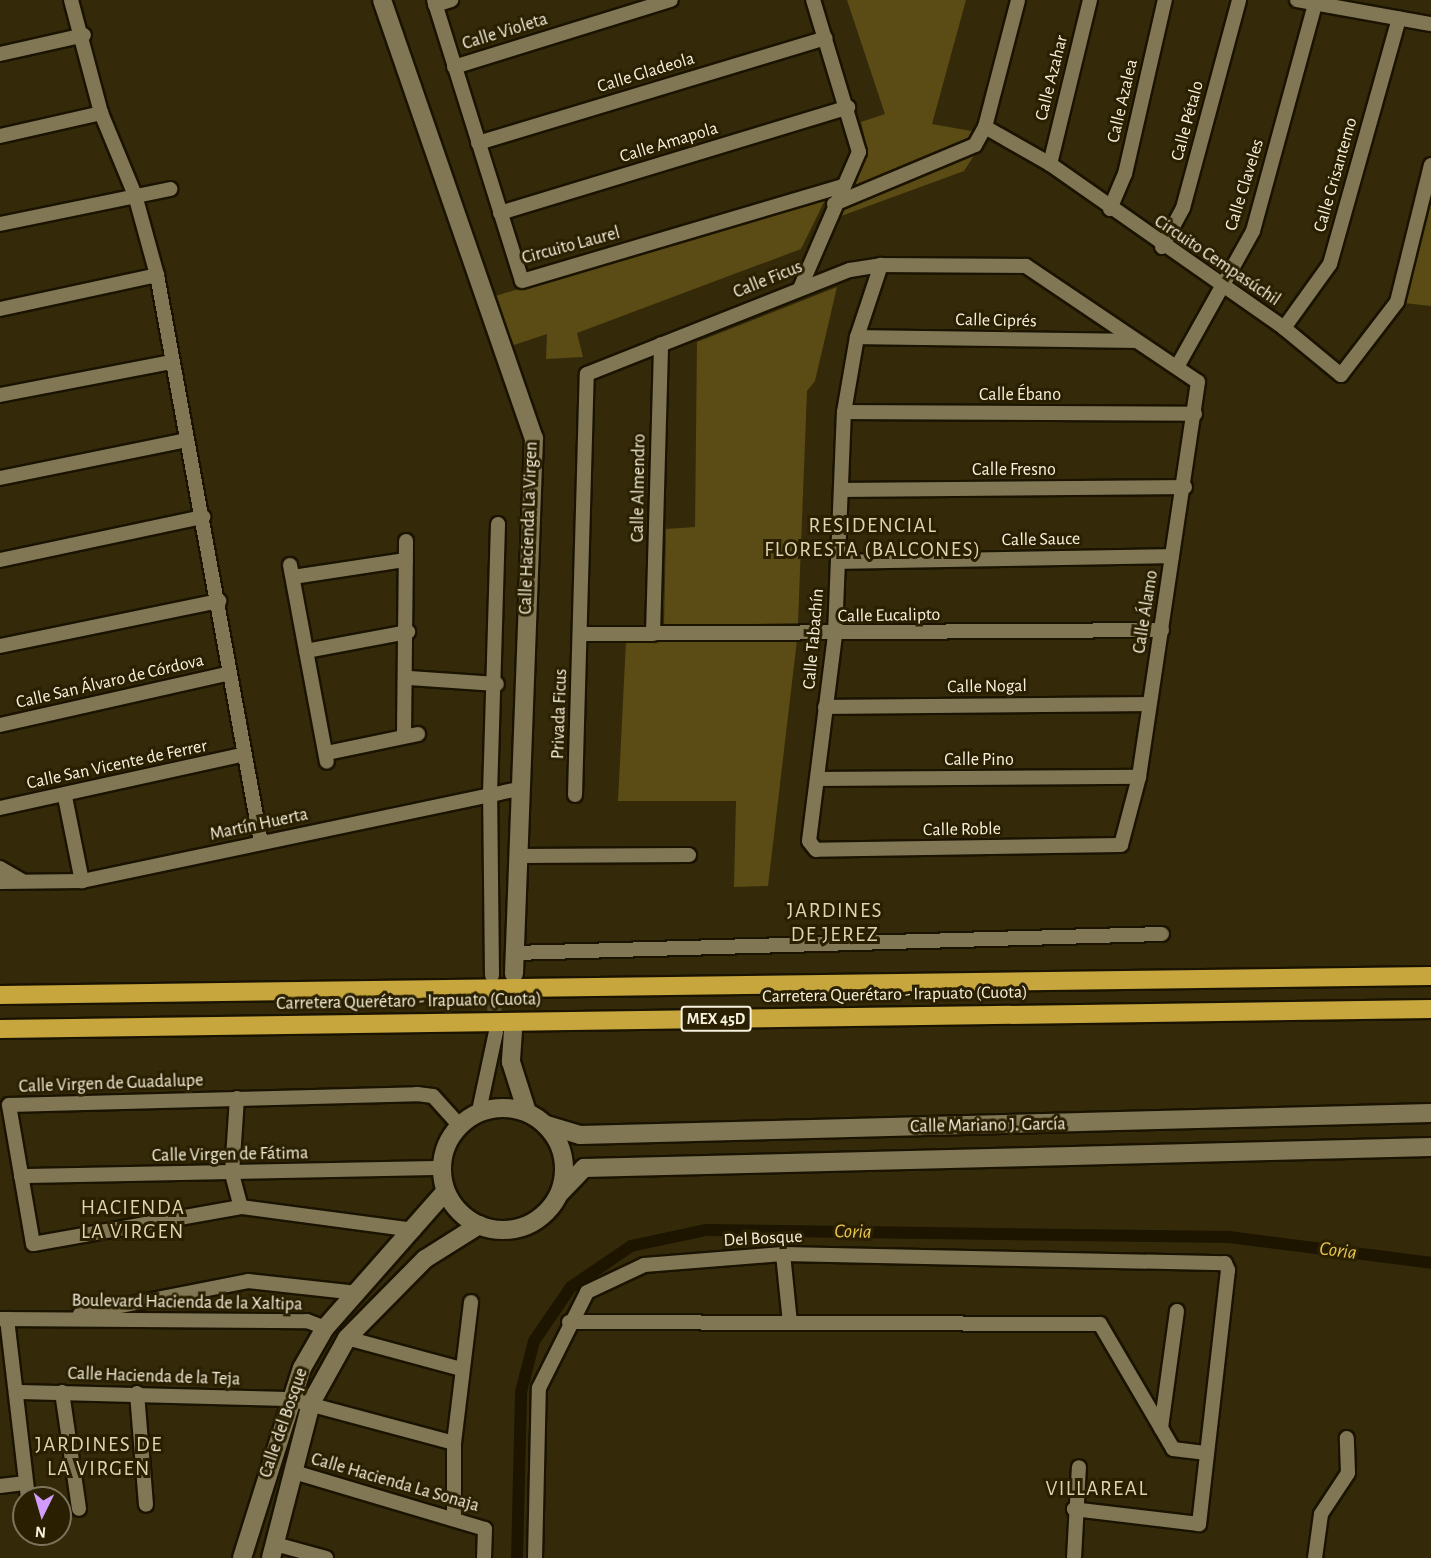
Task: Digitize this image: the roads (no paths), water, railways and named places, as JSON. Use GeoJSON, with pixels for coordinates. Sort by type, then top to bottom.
{"type":"FeatureCollection","features":[{"type":"Feature","properties":{"kind":"highway","name":"Carretera Querétaro - Irapuato (Cuota)"},"geometry":{"type":"LineString","coordinates":[[0,995],[1431,976]]}},
{"type":"Feature","properties":{"kind":"highway","name":"Carretera Querétaro - Irapuato (Cuota)"},"geometry":{"type":"LineString","coordinates":[[0,1029],[1431,1009]]}},
{"type":"Feature","properties":{"kind":"street"},"geometry":{"type":"LineString","coordinates":[[71,0],[84,35],[100,112],[135,195],[157,275],[186,440],[219,602],[227,674],[261,843]]}},
{"type":"Feature","properties":{"kind":"street","name":"Calle Hacienda La Virgen"},"geometry":{"type":"LineString","coordinates":[[382,0],[534,438],[514,974]]}},
{"type":"Feature","properties":{"kind":"street"},"geometry":{"type":"LineString","coordinates":[[435,3],[452,0]]}},
{"type":"Feature","properties":{"kind":"street","name":"Calle Violeta"},"geometry":{"type":"LineString","coordinates":[[454,67],[670,0]]}},
{"type":"Feature","properties":{"kind":"street"},"geometry":{"type":"LineString","coordinates":[[801,286],[834,204],[859,152],[848,107],[813,0]]}},
{"type":"Feature","properties":{"kind":"street"},"geometry":{"type":"LineString","coordinates":[[834,204],[975,146],[985,127],[1018,0]]}},
{"type":"Feature","properties":{"kind":"street","name":"Calle Azahar"},"geometry":{"type":"LineString","coordinates":[[1050,164],[1090,0]]}},
{"type":"Feature","properties":{"kind":"street","name":"Calle Azalea"},"geometry":{"type":"LineString","coordinates":[[1110,209],[1125,174],[1165,0]]}},
{"type":"Feature","properties":{"kind":"street","name":"Calle Pétalo"},"geometry":{"type":"LineString","coordinates":[[1162,247],[1183,208],[1239,0]]}},
{"type":"Feature","properties":{"kind":"street"},"geometry":{"type":"LineString","coordinates":[[1297,0],[1431,24]]}},
{"type":"Feature","properties":{"kind":"street","name":"Calle Claveles"},"geometry":{"type":"LineString","coordinates":[[1176,367],[1253,231],[1316,2]]}},
{"type":"Feature","properties":{"kind":"street","name":"Circuito Laurel"},"geometry":{"type":"LineString","coordinates":[[435,3],[522,281],[842,186]]}},
{"type":"Feature","properties":{"kind":"street","name":"Calle Crisantemo"},"geometry":{"type":"LineString","coordinates":[[1284,328],[1330,264],[1399,19]]}},
{"type":"Feature","properties":{"kind":"street"},"geometry":{"type":"LineString","coordinates":[[0,54],[84,35]]}},
{"type":"Feature","properties":{"kind":"street","name":"Calle Gladeola"},"geometry":{"type":"LineString","coordinates":[[478,142],[825,38]]}},
{"type":"Feature","properties":{"kind":"street","name":"Calle Amapola"},"geometry":{"type":"LineString","coordinates":[[500,213],[848,107]]}},
{"type":"Feature","properties":{"kind":"street"},"geometry":{"type":"LineString","coordinates":[[0,136],[100,112]]}},
{"type":"Feature","properties":{"kind":"street","name":"Circuito Cempasúchil"},"geometry":{"type":"LineString","coordinates":[[985,127],[1050,164],[1162,247],[1284,328],[1341,375],[1397,302],[1431,165]]}},
{"type":"Feature","properties":{"kind":"street"},"geometry":{"type":"LineString","coordinates":[[0,224],[170,189]]}},
{"type":"Feature","properties":{"kind":"street","name":"Calle Ficus"},"geometry":{"type":"LineString","coordinates":[[580,634],[587,374],[801,286],[881,265],[1026,266],[1198,382]]}},
{"type":"Feature","properties":{"kind":"street","name":"Calle Tabachín"},"geometry":{"type":"LineString","coordinates":[[809,841],[819,779],[825,707],[835,634],[843,490],[844,412],[857,337],[881,265]]}},
{"type":"Feature","properties":{"kind":"street"},"geometry":{"type":"LineString","coordinates":[[0,309],[157,275]]}},
{"type":"Feature","properties":{"kind":"street","name":"Calle Ciprés"},"geometry":{"type":"LineString","coordinates":[[857,337],[1134,341]]}},
{"type":"Feature","properties":{"kind":"street","name":"Calle Almendro"},"geometry":{"type":"LineString","coordinates":[[653,634],[661,344]]}},
{"type":"Feature","properties":{"kind":"street"},"geometry":{"type":"LineString","coordinates":[[0,395],[172,362]]}},
{"type":"Feature","properties":{"kind":"street","name":"Calle Álamo"},"geometry":{"type":"LineString","coordinates":[[1121,845],[1138,777],[1185,487],[1198,382]]}},
{"type":"Feature","properties":{"kind":"street","name":"Calle Ébano"},"geometry":{"type":"LineString","coordinates":[[844,412],[1195,414]]}},
{"type":"Feature","properties":{"kind":"street"},"geometry":{"type":"LineString","coordinates":[[0,478],[186,440]]}},
{"type":"Feature","properties":{"kind":"street","name":"Calle Fresno"},"geometry":{"type":"LineString","coordinates":[[843,490],[1185,487]]}},
{"type":"Feature","properties":{"kind":"street"},"geometry":{"type":"LineString","coordinates":[[0,560],[203,517]]}},
{"type":"Feature","properties":{"kind":"street"},"geometry":{"type":"LineString","coordinates":[[492,975],[490,795],[497,679],[498,524]]}},
{"type":"Feature","properties":{"kind":"street"},"geometry":{"type":"LineString","coordinates":[[406,541],[411,735],[327,757],[306,651],[290,588],[292,571],[406,560]]}},
{"type":"Feature","properties":{"kind":"street","name":"Calle Sauce"},"geometry":{"type":"LineString","coordinates":[[838,562],[1172,556]]}},
{"type":"Feature","properties":{"kind":"street"},"geometry":{"type":"LineString","coordinates":[[0,646],[219,602]]}},
{"type":"Feature","properties":{"kind":"street","name":"Calle Eucalipto"},"geometry":{"type":"LineString","coordinates":[[580,634],[1162,630]]}},
{"type":"Feature","properties":{"kind":"street"},"geometry":{"type":"LineString","coordinates":[[306,651],[408,632]]}},
{"type":"Feature","properties":{"kind":"street","name":"Privada Ficus"},"geometry":{"type":"LineString","coordinates":[[575,795],[580,634]]}},
{"type":"Feature","properties":{"kind":"street","name":"Calle San Álvaro de Córdova"},"geometry":{"type":"LineString","coordinates":[[0,725],[227,674]]}},
{"type":"Feature","properties":{"kind":"street"},"geometry":{"type":"LineString","coordinates":[[409,674],[497,679]]}},
{"type":"Feature","properties":{"kind":"street","name":"Calle Nogal"},"geometry":{"type":"LineString","coordinates":[[825,707],[1149,704]]}},
{"type":"Feature","properties":{"kind":"street","name":"Calle San Vicente de Ferrer"},"geometry":{"type":"LineString","coordinates":[[0,808],[65,797],[242,755]]}},
{"type":"Feature","properties":{"kind":"street","name":"Calle Pino"},"geometry":{"type":"LineString","coordinates":[[819,779],[1138,777]]}},
{"type":"Feature","properties":{"kind":"street","name":"Martín Huerta"},"geometry":{"type":"LineString","coordinates":[[2,875],[29,883],[82,881],[520,789]]}},
{"type":"Feature","properties":{"kind":"street"},"geometry":{"type":"LineString","coordinates":[[65,797],[82,881]]}},
{"type":"Feature","properties":{"kind":"street","name":"Calle Roble"},"geometry":{"type":"LineString","coordinates":[[809,841],[816,850],[1121,845]]}},
{"type":"Feature","properties":{"kind":"street"},"geometry":{"type":"LineString","coordinates":[[518,856],[689,855]]}},
{"type":"Feature","properties":{"kind":"street"},"geometry":{"type":"LineString","coordinates":[[514,953],[1162,934]]}},
{"type":"Feature","properties":{"kind":"street"},"geometry":{"type":"LineString","coordinates":[[479,1112],[505,1032]]}},
{"type":"Feature","properties":{"kind":"street"},"geometry":{"type":"LineString","coordinates":[[505,1032],[511,1062],[527,1112]]}},
{"type":"Feature","properties":{"kind":"street"},"geometry":{"type":"LineString","coordinates":[[241,1206],[232,1174],[237,1098],[417,1094],[433,1096],[459,1125]]}},
{"type":"Feature","properties":{"kind":"street","name":"Calle Virgen de Guadalupe"},"geometry":{"type":"LineString","coordinates":[[237,1098],[9,1105],[33,1244],[241,1206],[414,1230]]}},
{"type":"Feature","properties":{"kind":"street"},"geometry":{"type":"LineString","coordinates":[[503,1107],[527,1112],[547,1125],[560,1146],[565,1169],[560,1193],[546,1213],[526,1226],[502,1230],[479,1225],[459,1212],[445,1192],[441,1168],[446,1145],[459,1125],[479,1112],[503,1107]]}},
{"type":"Feature","properties":{"kind":"street","name":"Calle Mariano J. García"},"geometry":{"type":"LineString","coordinates":[[547,1125],[580,1135],[1431,1113]]}},
{"type":"Feature","properties":{"kind":"street","name":"Calle Mariano J. García"},"geometry":{"type":"LineString","coordinates":[[560,1193],[584,1168],[1431,1147]]}},
{"type":"Feature","properties":{"kind":"street","name":"Calle Virgen de Fátima"},"geometry":{"type":"LineString","coordinates":[[21,1176],[232,1174],[441,1168]]}},
{"type":"Feature","properties":{"kind":"street","name":"Calle del Bosque"},"geometry":{"type":"LineString","coordinates":[[242,1558],[290,1400],[325,1328],[414,1230],[445,1192]]}},
{"type":"Feature","properties":{"kind":"street","name":"Calle del Bosque"},"geometry":{"type":"LineString","coordinates":[[273,1551],[311,1403],[347,1338],[425,1259],[479,1225]]}},
{"type":"Feature","properties":{"kind":"street"},"geometry":{"type":"LineString","coordinates":[[783,1254],[790,1323]]}},
{"type":"Feature","properties":{"kind":"street","name":"Del Bosque"},"geometry":{"type":"LineString","coordinates":[[535,1558],[539,1388],[569,1322],[587,1292],[644,1265],[783,1254],[1225,1263],[1207,1454]]}},
{"type":"Feature","properties":{"kind":"street","name":"Boulevard Hacienda de la Xaltipa"},"geometry":{"type":"LineString","coordinates":[[48,1320],[248,1281],[357,1293]]}},
{"type":"Feature","properties":{"kind":"street"},"geometry":{"type":"LineString","coordinates":[[454,1517],[454,1443],[461,1369],[471,1302]]}},
{"type":"Feature","properties":{"kind":"street"},"geometry":{"type":"LineString","coordinates":[[1161,1428],[1177,1311]]}},
{"type":"Feature","properties":{"kind":"street"},"geometry":{"type":"LineString","coordinates":[[4,1319],[17,1392],[27,1486]]}},
{"type":"Feature","properties":{"kind":"street","name":"Boulevard Hacienda de la Xaltipa"},"geometry":{"type":"LineString","coordinates":[[4,1319],[307,1321],[325,1328]]}},
{"type":"Feature","properties":{"kind":"street"},"geometry":{"type":"LineString","coordinates":[[569,1322],[1100,1324],[1173,1449],[1207,1454],[1199,1524],[1074,1509]]}},
{"type":"Feature","properties":{"kind":"street"},"geometry":{"type":"LineString","coordinates":[[347,1338],[461,1369]]}},
{"type":"Feature","properties":{"kind":"street","name":"Calle Hacienda de la Teja"},"geometry":{"type":"LineString","coordinates":[[17,1392],[137,1393],[290,1400],[311,1403],[454,1443]]}},
{"type":"Feature","properties":{"kind":"street"},"geometry":{"type":"LineString","coordinates":[[62,1392],[79,1509]]}},
{"type":"Feature","properties":{"kind":"street"},"geometry":{"type":"LineString","coordinates":[[137,1393],[146,1505]]}},
{"type":"Feature","properties":{"kind":"street"},"geometry":{"type":"LineString","coordinates":[[1315,1558],[1321,1514],[1348,1473],[1347,1438]]}},
{"type":"Feature","properties":{"kind":"street"},"geometry":{"type":"LineString","coordinates":[[1074,1558],[1074,1509],[1078,1467]]}},
{"type":"Feature","properties":{"kind":"street","name":"Calle Hacienda La Sonaja"},"geometry":{"type":"LineString","coordinates":[[294,1472],[454,1517],[485,1529],[484,1558]]}},
{"type":"Feature","properties":{"kind":"street"},"geometry":{"type":"LineString","coordinates":[[0,1486],[27,1483]]}},
{"type":"Feature","properties":{"kind":"street"},"geometry":{"type":"LineString","coordinates":[[273,1551],[326,1558]]}},
{"type":"Feature","properties":{"kind":"waterway","name":"Coria"},"geometry":{"type":"LineString","coordinates":[[517,1558],[521,1392],[534,1341],[571,1287],[631,1246],[706,1230],[1229,1237],[1431,1263]]}},
{"type":"Feature","properties":{"kind":"tunnel"},"geometry":{"type":"LineString","coordinates":[[513,1031],[514,974]]}},
{"type":"Feature","properties":{"kind":"tunnel"},"geometry":{"type":"LineString","coordinates":[[492,980],[496,1030]]}},
{"type":"Feature","properties":{"kind":"district","name":"RESIDENCIAL FLORESTA (BALCONES)"},"geometry":{"type":"Point","coordinates":[873,538]}},
{"type":"Feature","properties":{"kind":"district","name":"JARDINES DE JEREZ"},"geometry":{"type":"Point","coordinates":[835,923]}},
{"type":"Feature","properties":{"kind":"district","name":"HACIENDA LA VIRGEN"},"geometry":{"type":"Point","coordinates":[133,1220]}},
{"type":"Feature","properties":{"kind":"district","name":"JARDINES DE LA VIRGEN"},"geometry":{"type":"Point","coordinates":[99,1457]}},
{"type":"Feature","properties":{"kind":"district","name":"VILLAREAL"},"geometry":{"type":"Point","coordinates":[1097,1489]}}]}
